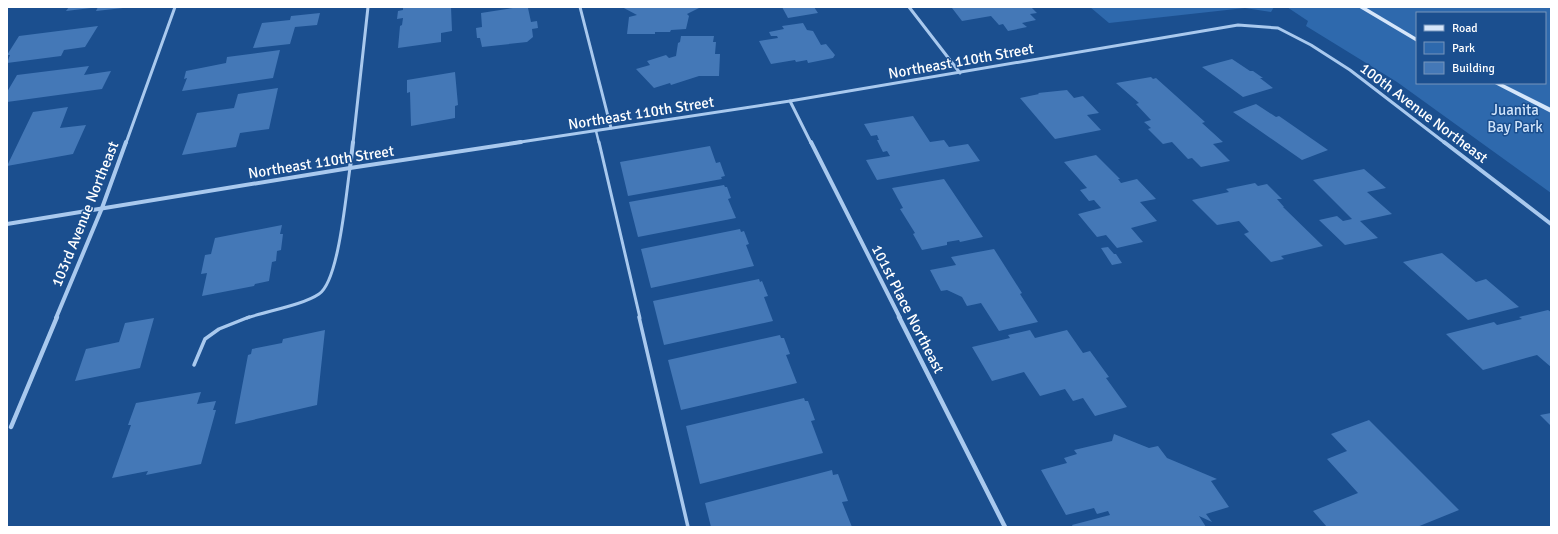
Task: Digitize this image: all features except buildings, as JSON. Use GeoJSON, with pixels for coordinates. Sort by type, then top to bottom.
{"type":"FeatureCollection","features":[{"type":"Feature","properties":{"kind":"main road"},"geometry":{"type":"LineString","coordinates":[[1361,7],[1416,39]]}},
{"type":"Feature","properties":{"kind":"main road"},"geometry":{"type":"LineString","coordinates":[[1498,84],[1551,111]]}},
{"type":"Feature","properties":{"kind":"street","name":"103rd Avenue Northeast"},"geometry":{"type":"LineString","coordinates":[[11,427],[102,208],[175,7]]}},
{"type":"Feature","properties":{"kind":"street"},"geometry":{"type":"LineString","coordinates":[[350,168],[368,7]]}},
{"type":"Feature","properties":{"kind":"street"},"geometry":{"type":"LineString","coordinates":[[580,7],[611,128]]}},
{"type":"Feature","properties":{"kind":"street"},"geometry":{"type":"LineString","coordinates":[[909,7],[960,73]]}},
{"type":"Feature","properties":{"kind":"street","name":"Northeast 110th Street"},"geometry":{"type":"LineString","coordinates":[[7,224],[350,168],[790,101],[1238,25],[1278,28]]}},
{"type":"Feature","properties":{"kind":"street","name":"100th Avenue Northeast"},"geometry":{"type":"LineString","coordinates":[[1278,28],[1311,45],[1350,70],[1551,224]]}},
{"type":"Feature","properties":{"kind":"street","name":"101st Place Northeast"},"geometry":{"type":"LineString","coordinates":[[790,101],[1005,527]]}},
{"type":"Feature","properties":{"kind":"lane"},"geometry":{"type":"LineString","coordinates":[[596,131],[688,527]]}},
{"type":"Feature","properties":{"kind":"lane"},"geometry":{"type":"LineString","coordinates":[[194,365],[205,339],[220,329],[261,313],[300,302],[320,294],[329,283],[336,260],[350,168]]}},
{"type":"Feature","properties":{"kind":"green space"},"geometry":{"type":"Polygon","coordinates":[[[1090,7],[1274,7],[1271,12],[1245,8],[1109,23],[1090,7]]]}},
{"type":"Feature","properties":{"kind":"green space","name":"Juanita Bay Park"},"geometry":{"type":"Polygon","coordinates":[[[1287,7],[1551,7],[1551,193],[1397,82],[1306,26],[1308,21],[1287,7]]]}}]}
